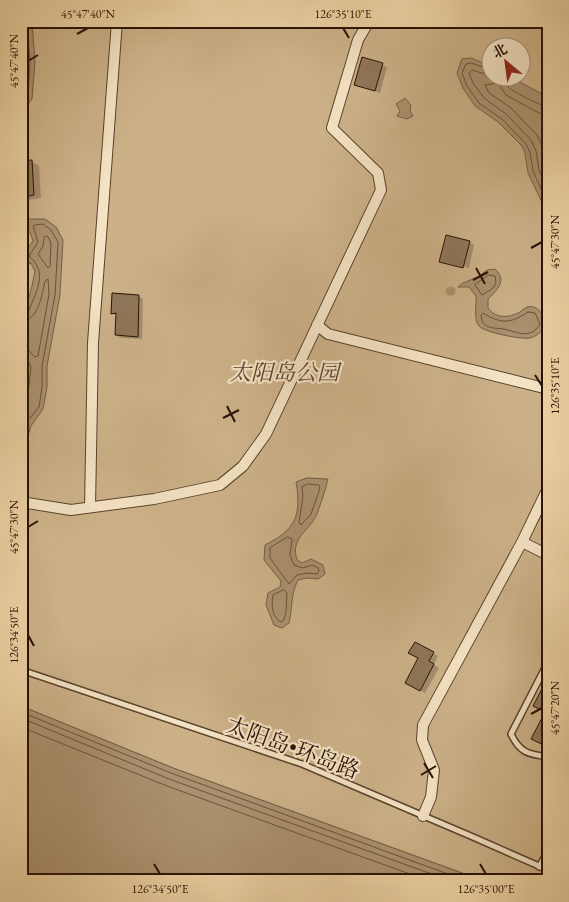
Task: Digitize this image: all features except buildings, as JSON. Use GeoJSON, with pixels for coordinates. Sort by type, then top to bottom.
{"type":"FeatureCollection","features":[{"type":"Feature","properties":{"kind":"street"},"geometry":{"type":"LineString","coordinates":[[90,507],[93,343],[117,21]]}},
{"type":"Feature","properties":{"kind":"street"},"geometry":{"type":"LineString","coordinates":[[21,502],[71,510],[161,497],[220,485],[243,466],[266,434],[381,190],[378,173],[332,128],[358,40],[369,21]]}},
{"type":"Feature","properties":{"kind":"street"},"geometry":{"type":"LineString","coordinates":[[317,325],[328,334],[548,389]]}},
{"type":"Feature","properties":{"kind":"street"},"geometry":{"type":"LineString","coordinates":[[423,816],[431,797],[434,770],[422,740],[423,725],[522,542],[548,488]]}},
{"type":"Feature","properties":{"kind":"street"},"geometry":{"type":"LineString","coordinates":[[522,542],[548,556]]}},
{"type":"Feature","properties":{"kind":"lane"},"geometry":{"type":"LineString","coordinates":[[548,662],[511,734],[516,745],[528,754],[548,758]]}},
{"type":"Feature","properties":{"kind":"lane","name":"太阳岛•环岛路"},"geometry":{"type":"LineString","coordinates":[[21,670],[302,764],[548,870]]}},
{"type":"Feature","properties":{"kind":"lane"},"geometry":{"type":"LineString","coordinates":[[539,867],[548,851]]}},
{"type":"Feature","properties":{"kind":"green space","name":"太阳岛公园"},"geometry":{"type":"Polygon","coordinates":[[[21,21],[548,21],[548,881],[478,881],[462,873],[173,768],[21,706],[21,670],[147,712],[21,667],[21,21]]]}},
{"type":"Feature","properties":{"kind":"water"},"geometry":{"type":"Polygon","coordinates":[[[21,21],[32,21],[35,62],[32,99],[26,107],[21,107],[21,21]]]}},
{"type":"Feature","properties":{"kind":"water"},"geometry":{"type":"Polygon","coordinates":[[[471,58],[482,62],[482,88],[531,88],[548,97],[548,215],[528,173],[522,146],[498,122],[475,106],[463,88],[457,73],[462,59],[471,58]]]}},
{"type":"Feature","properties":{"kind":"water"},"geometry":{"type":"Polygon","coordinates":[[[405,98],[411,105],[410,111],[413,116],[407,119],[397,116],[400,111],[396,104],[405,98]]]}},
{"type":"Feature","properties":{"kind":"water"},"geometry":{"type":"Polygon","coordinates":[[[21,219],[45,219],[56,227],[63,240],[60,295],[47,366],[47,387],[43,409],[31,426],[21,453],[21,445],[29,426],[21,419],[26,367],[21,358],[21,313],[29,298],[35,271],[31,263],[21,267],[21,257],[33,241],[30,232],[21,227],[21,219]]]}},
{"type":"Feature","properties":{"kind":"water"},"geometry":{"type":"Polygon","coordinates":[[[495,269],[499,273],[501,281],[498,288],[488,299],[488,308],[499,316],[507,316],[516,314],[527,307],[535,307],[544,319],[545,327],[537,335],[530,338],[512,337],[488,331],[477,323],[476,296],[469,287],[458,287],[487,270],[495,269]]]}},
{"type":"Feature","properties":{"kind":"water"},"geometry":{"type":"Polygon","coordinates":[[[307,478],[328,479],[317,514],[298,540],[296,546],[297,560],[302,563],[311,559],[323,565],[325,574],[318,579],[307,578],[298,580],[295,586],[289,623],[282,628],[274,625],[266,605],[268,593],[280,587],[281,581],[264,560],[265,545],[283,534],[294,521],[298,504],[296,482],[307,478]]]}},
{"type":"Feature","properties":{"kind":"water"},"geometry":{"type":"Polygon","coordinates":[[[21,706],[173,768],[462,873],[478,881],[21,881],[21,706]]]}}]}
